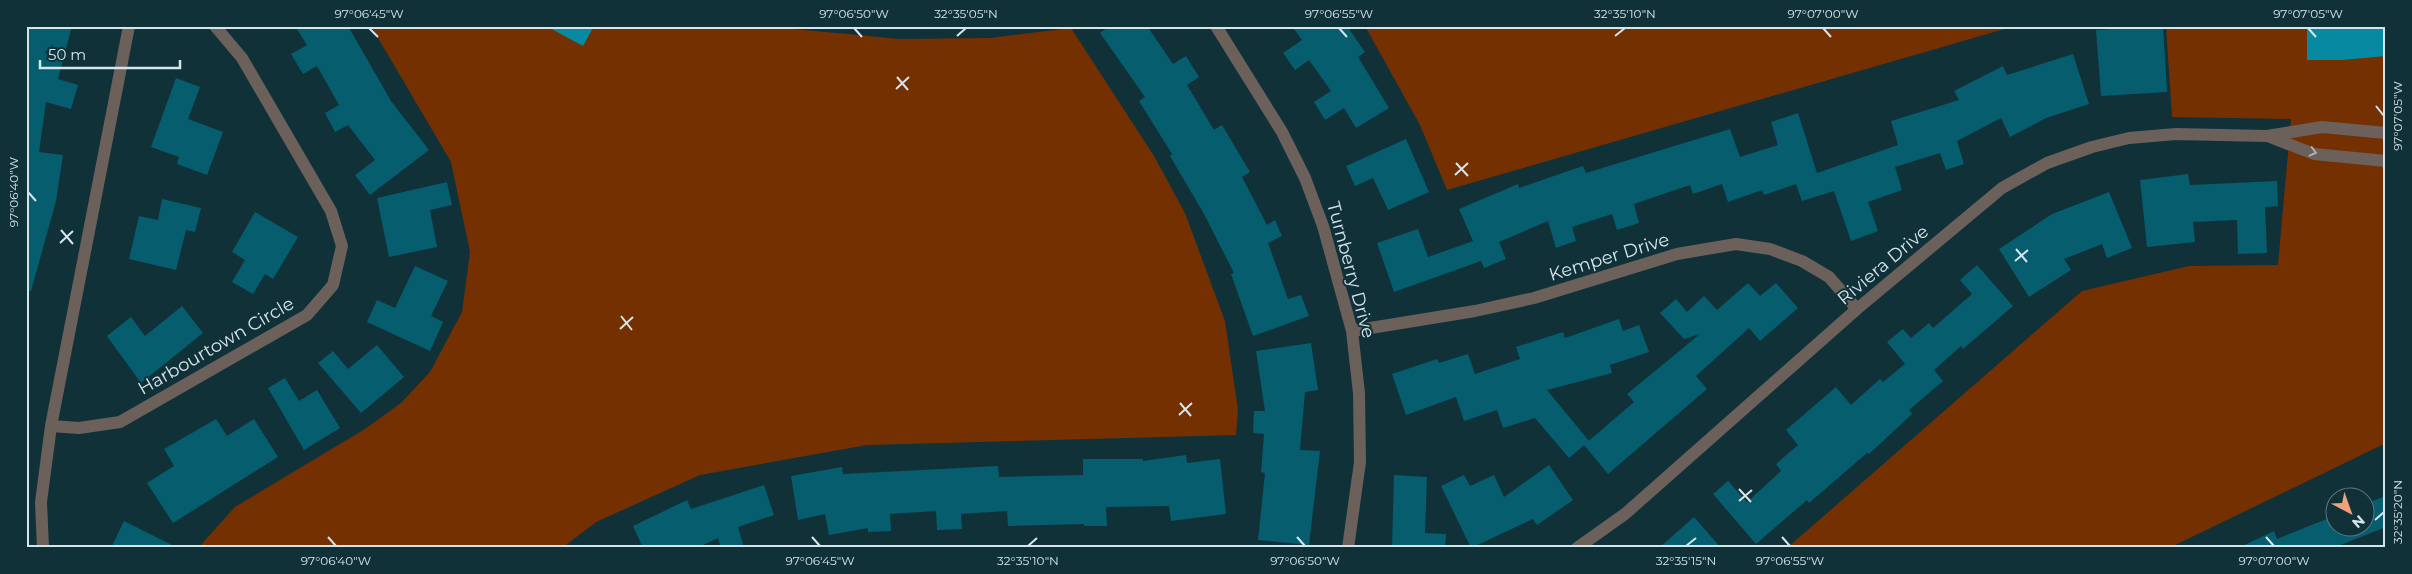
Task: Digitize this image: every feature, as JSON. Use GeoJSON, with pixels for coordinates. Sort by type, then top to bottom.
{"type":"FeatureCollection","features":[{"type":"Feature","properties":{"kind":"street"},"geometry":{"type":"LineString","coordinates":[[43,548],[41,502],[51,426],[129,26]]}},
{"type":"Feature","properties":{"kind":"street","name":"Harbourtown Circle"},"geometry":{"type":"LineString","coordinates":[[51,426],[79,428],[120,422],[307,315],[333,285],[342,246],[331,211],[242,58],[215,26]]}},
{"type":"Feature","properties":{"kind":"street","name":"Turnberry Drive"},"geometry":{"type":"LineString","coordinates":[[1216,26],[1282,132],[1305,178],[1323,226],[1352,331],[1359,394],[1360,462],[1348,548]]}},
{"type":"Feature","properties":{"kind":"street","name":"Riviera Drive"},"geometry":{"type":"LineString","coordinates":[[1577,548],[1625,514],[1857,309],[2002,188],[2047,163],[2092,147],[2129,138],[2176,134],[2267,136],[2322,127],[2386,132]]}},
{"type":"Feature","properties":{"kind":"street","name":"Riviera Drive"},"geometry":{"type":"LineString","coordinates":[[2267,136],[2314,154],[2386,161]]}},
{"type":"Feature","properties":{"kind":"street","name":"Kemper Drive"},"geometry":{"type":"LineString","coordinates":[[1352,331],[1483,309],[1534,298],[1677,254],[1736,244],[1770,249],[1802,261],[1829,277],[1857,309]]}},
{"type":"Feature","properties":{"kind":"shaded area"},"geometry":{"type":"Polygon","coordinates":[[[371,26],[761,26],[900,39],[990,38],[1071,28],[1154,156],[1185,213],[1225,321],[1238,410],[1236,435],[867,445],[700,475],[596,522],[562,548],[198,548],[235,507],[365,429],[401,403],[430,372],[462,312],[470,252],[451,162],[371,26]]]}},
{"type":"Feature","properties":{"kind":"shaded area"},"geometry":{"type":"Polygon","coordinates":[[[1365,26],[2015,26],[1447,190],[1420,125],[1365,26]]]}},
{"type":"Feature","properties":{"kind":"shaded area"},"geometry":{"type":"Polygon","coordinates":[[[2166,26],[2386,26],[2386,443],[2169,548],[1787,548],[2082,291],[2189,266],[2278,265],[2291,119],[2172,117],[2166,26]]]}},
{"type":"Feature","properties":{"kind":"water"},"geometry":{"type":"Polygon","coordinates":[[[546,26],[594,26],[583,46],[546,26]]]}},
{"type":"Feature","properties":{"kind":"water"},"geometry":{"type":"Polygon","coordinates":[[[2307,26],[2386,26],[2386,56],[2342,60],[2307,60],[2307,26]]]}},
{"type":"Feature","properties":{"kind":"building"},"geometry":{"type":"Polygon","coordinates":[[[26,26],[72,26],[58,79],[78,85],[71,109],[46,102],[39,152],[63,155],[56,201],[31,291],[26,291],[26,26]]]}},
{"type":"Feature","properties":{"kind":"building"},"geometry":{"type":"Polygon","coordinates":[[[295,26],[348,26],[391,101],[429,150],[370,195],[355,175],[375,160],[348,125],[335,132],[325,113],[339,105],[317,66],[303,74],[291,54],[307,45],[295,26]]]}},
{"type":"Feature","properties":{"kind":"building"},"geometry":{"type":"Polygon","coordinates":[[[1110,26],[1147,26],[1173,64],[1186,56],[1199,77],[1187,85],[1214,130],[1222,125],[1250,172],[1242,177],[1267,225],[1275,220],[1282,236],[1268,243],[1288,299],[1301,295],[1309,316],[1253,336],[1231,274],[1234,273],[1204,214],[1170,156],[1172,154],[1139,101],[1145,97],[1100,33],[1110,26]]]}},
{"type":"Feature","properties":{"kind":"building"},"geometry":{"type":"Polygon","coordinates":[[[1292,26],[1347,26],[1365,52],[1358,57],[1389,108],[1356,128],[1344,108],[1325,120],[1314,102],[1331,91],[1309,60],[1295,70],[1283,53],[1302,40],[1292,26]]]}},
{"type":"Feature","properties":{"kind":"building"},"geometry":{"type":"Polygon","coordinates":[[[2163,26],[2167,92],[2101,96],[2096,30],[2163,26]]]}},
{"type":"Feature","properties":{"kind":"building"},"geometry":{"type":"Polygon","coordinates":[[[2073,54],[2089,104],[2046,118],[2010,137],[2001,118],[1957,141],[1964,164],[1946,170],[1940,153],[1895,167],[1902,190],[1868,202],[1878,231],[1851,241],[1834,191],[1802,201],[1796,184],[1764,195],[1762,190],[1728,202],[1722,184],[1693,194],[1690,185],[1634,204],[1639,223],[1617,230],[1612,214],[1572,227],[1576,241],[1556,248],[1548,221],[1499,242],[1506,259],[1484,268],[1481,261],[1394,292],[1377,243],[1418,229],[1428,257],[1473,241],[1459,209],[1518,184],[1519,188],[1583,166],[1586,173],[1730,129],[1740,157],[1778,145],[1771,122],[1798,113],[1817,173],[1898,145],[1891,121],[1959,100],[1954,91],[2003,66],[2007,75],[2073,54]]]}},
{"type":"Feature","properties":{"kind":"building"},"geometry":{"type":"Polygon","coordinates":[[[176,78],[200,87],[188,119],[223,132],[207,175],[177,164],[179,157],[151,147],[176,78]]]}},
{"type":"Feature","properties":{"kind":"building"},"geometry":{"type":"Polygon","coordinates":[[[1406,139],[1429,192],[1388,210],[1373,178],[1355,186],[1346,166],[1406,139]]]}},
{"type":"Feature","properties":{"kind":"building"},"geometry":{"type":"Polygon","coordinates":[[[2188,174],[2190,185],[2277,181],[2278,206],[2265,207],[2267,253],[2238,254],[2237,220],[2193,222],[2195,242],[2147,247],[2140,180],[2188,174]]]}},
{"type":"Feature","properties":{"kind":"building"},"geometry":{"type":"Polygon","coordinates":[[[447,182],[452,205],[430,210],[437,247],[389,257],[377,198],[447,182]]]}},
{"type":"Feature","properties":{"kind":"building"},"geometry":{"type":"Polygon","coordinates":[[[2109,192],[2132,248],[2107,258],[2102,244],[2064,259],[2071,270],[2029,297],[1999,249],[2052,214],[2109,192]]]}},
{"type":"Feature","properties":{"kind":"building"},"geometry":{"type":"Polygon","coordinates":[[[162,199],[201,208],[195,232],[186,230],[176,270],[129,259],[139,216],[158,220],[162,199]]]}},
{"type":"Feature","properties":{"kind":"building"},"geometry":{"type":"Polygon","coordinates":[[[255,212],[298,237],[273,279],[265,274],[253,294],[232,282],[245,260],[232,252],[255,212]]]}},
{"type":"Feature","properties":{"kind":"building"},"geometry":{"type":"Polygon","coordinates":[[[1977,265],[2013,306],[1963,349],[1961,346],[1934,370],[1943,381],[1909,410],[1912,414],[1869,454],[1867,453],[1809,503],[1807,500],[1756,544],[1713,494],[1728,481],[1747,502],[1781,471],[1776,464],[1798,445],[1786,430],[1836,387],[1851,405],[1880,379],[1883,382],[1905,364],[1887,342],[1903,329],[1911,338],[1929,323],[1933,328],[1972,294],[1960,280],[1977,265]]]}},
{"type":"Feature","properties":{"kind":"building"},"geometry":{"type":"Polygon","coordinates":[[[415,266],[448,281],[431,316],[443,322],[430,351],[367,322],[377,300],[395,308],[415,266]]]}},
{"type":"Feature","properties":{"kind":"building"},"geometry":{"type":"Polygon","coordinates":[[[1748,283],[1760,296],[1776,283],[1798,308],[1760,341],[1749,328],[1696,376],[1707,389],[1608,474],[1584,445],[1634,402],[1627,394],[1700,334],[1684,339],[1660,313],[1676,299],[1687,312],[1704,296],[1717,310],[1748,283]]]}},
{"type":"Feature","properties":{"kind":"building"},"geometry":{"type":"Polygon","coordinates":[[[182,306],[203,333],[141,383],[107,336],[131,317],[145,336],[182,306]]]}},
{"type":"Feature","properties":{"kind":"building"},"geometry":{"type":"Polygon","coordinates":[[[1619,319],[1623,331],[1639,325],[1649,352],[1610,365],[1612,373],[1547,390],[1589,441],[1569,458],[1535,418],[1503,428],[1497,410],[1464,421],[1456,397],[1406,415],[1392,374],[1437,359],[1439,363],[1468,354],[1475,374],[1520,359],[1516,347],[1563,332],[1565,338],[1619,319]]]}},
{"type":"Feature","properties":{"kind":"building"},"geometry":{"type":"Polygon","coordinates":[[[1311,343],[1318,390],[1305,392],[1300,450],[1320,451],[1309,545],[1258,540],[1265,473],[1261,472],[1264,434],[1253,433],[1254,411],[1265,411],[1256,351],[1311,343]]]}},
{"type":"Feature","properties":{"kind":"building"},"geometry":{"type":"Polygon","coordinates":[[[377,345],[404,377],[361,413],[318,363],[333,351],[348,369],[377,345]]]}},
{"type":"Feature","properties":{"kind":"building"},"geometry":{"type":"Polygon","coordinates":[[[285,378],[299,401],[317,390],[340,428],[304,450],[268,388],[285,378]]]}},
{"type":"Feature","properties":{"kind":"building"},"geometry":{"type":"Polygon","coordinates":[[[216,419],[227,436],[254,419],[278,457],[173,523],[147,483],[174,466],[164,449],[216,419]]]}},
{"type":"Feature","properties":{"kind":"building"},"geometry":{"type":"Polygon","coordinates":[[[1186,455],[1187,463],[1220,459],[1226,514],[1171,521],[1169,506],[1106,507],[1107,526],[1084,526],[1084,524],[1008,526],[1007,511],[961,514],[962,529],[937,530],[936,511],[890,514],[891,531],[868,532],[868,528],[829,535],[825,514],[798,520],[791,476],[842,467],[843,474],[998,466],[999,477],[1083,475],[1083,459],[1143,459],[1143,461],[1186,455]]]}},
{"type":"Feature","properties":{"kind":"building"},"geometry":{"type":"Polygon","coordinates":[[[1549,465],[1573,500],[1537,525],[1533,519],[1471,548],[1441,486],[1464,475],[1470,486],[1494,475],[1504,497],[1549,465]]]}},
{"type":"Feature","properties":{"kind":"building"},"geometry":{"type":"Polygon","coordinates":[[[1394,475],[1427,477],[1425,533],[1446,534],[1445,548],[1392,548],[1394,475]]]}},
{"type":"Feature","properties":{"kind":"building"},"geometry":{"type":"Polygon","coordinates":[[[764,485],[774,515],[738,527],[744,548],[721,548],[718,538],[697,548],[643,548],[633,526],[687,500],[691,509],[764,485]]]}},
{"type":"Feature","properties":{"kind":"building"},"geometry":{"type":"Polygon","coordinates":[[[2386,496],[2386,527],[2374,532],[2374,500],[2386,496]]]}},
{"type":"Feature","properties":{"kind":"building"},"geometry":{"type":"Polygon","coordinates":[[[1694,517],[1721,548],[1659,548],[1694,517]]]}},
{"type":"Feature","properties":{"kind":"building"},"geometry":{"type":"Polygon","coordinates":[[[2324,520],[2324,536],[2363,536],[2333,548],[2238,548],[2274,531],[2277,539],[2324,520]]]}},
{"type":"Feature","properties":{"kind":"building"},"geometry":{"type":"Polygon","coordinates":[[[124,521],[178,548],[111,548],[124,521]]]}}]}
